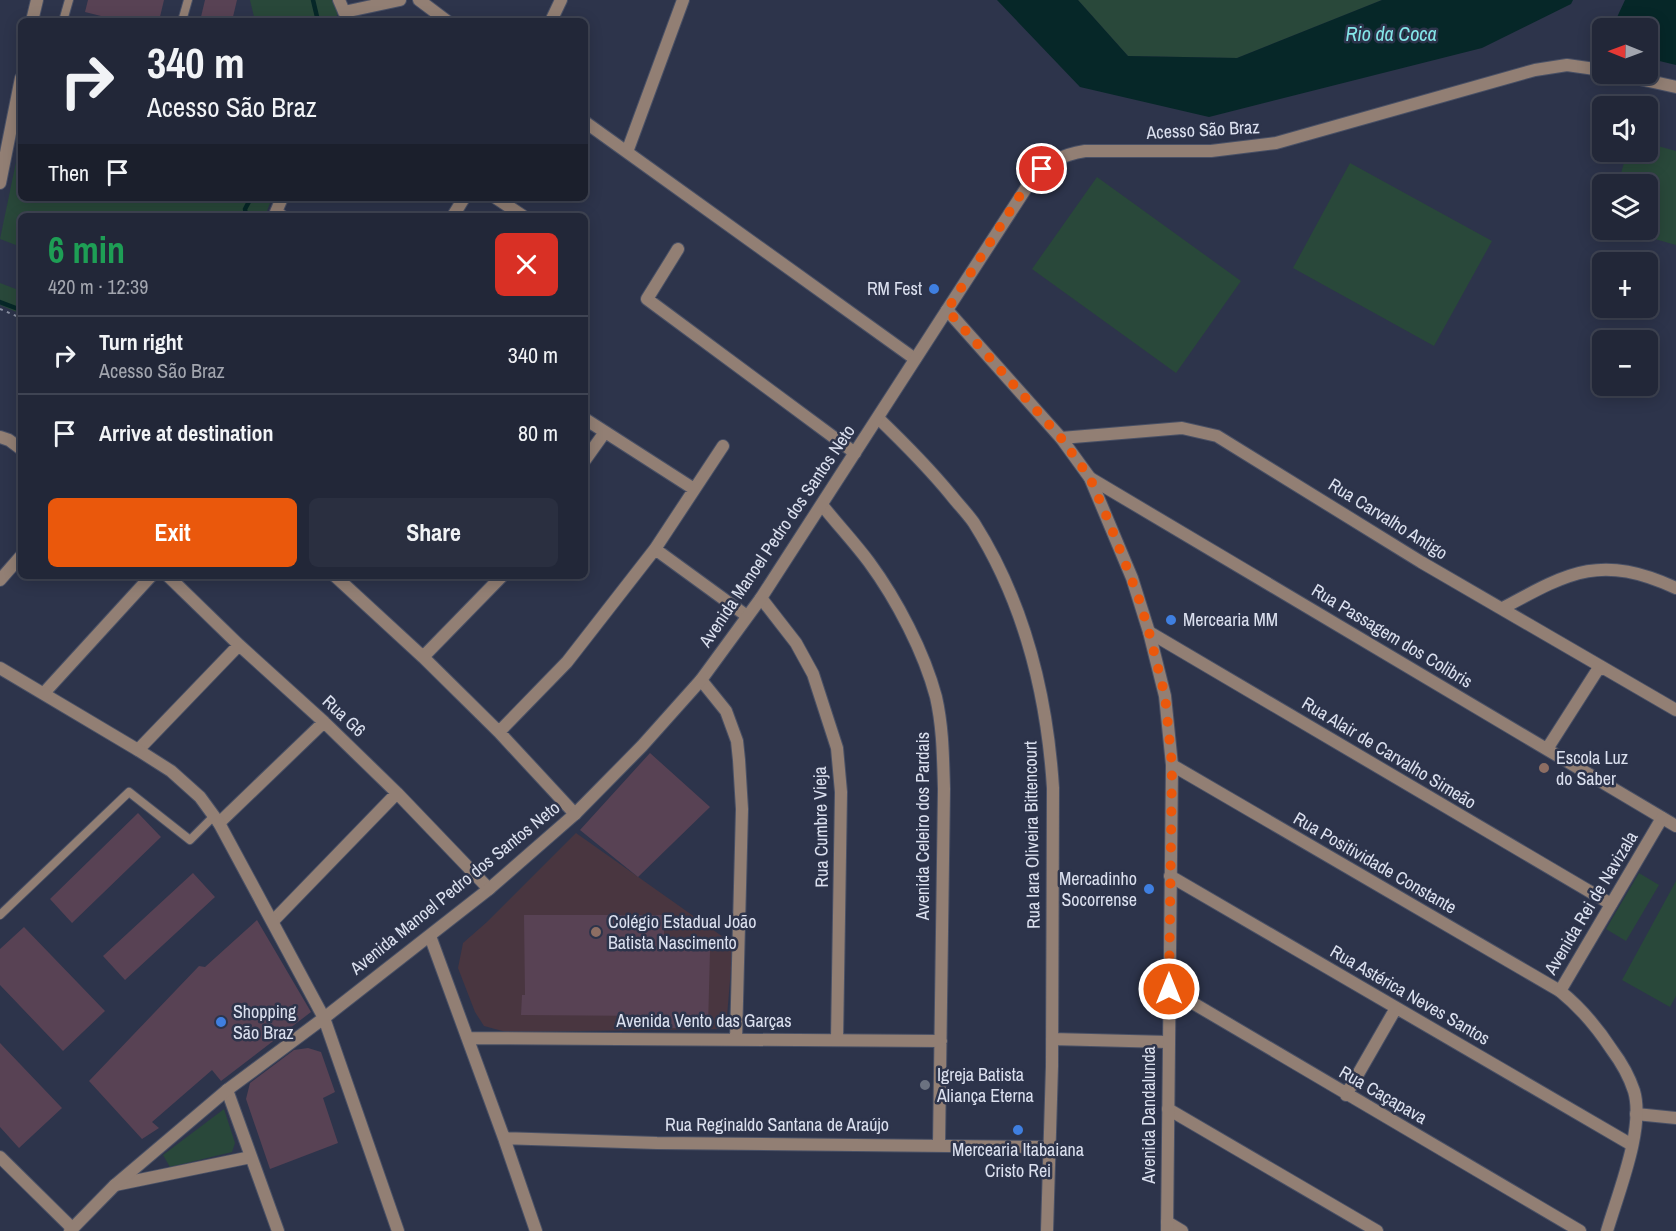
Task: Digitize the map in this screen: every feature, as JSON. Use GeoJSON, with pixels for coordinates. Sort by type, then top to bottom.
{"type":"FeatureCollection","features":[{"type":"Feature","properties":{"kind":"street"},"geometry":{"type":"LineString","coordinates":[[33,18],[37,0]]}},
{"type":"Feature","properties":{"kind":"street"},"geometry":{"type":"LineString","coordinates":[[344,11],[400,0]]}},
{"type":"Feature","properties":{"kind":"street"},"geometry":{"type":"LineString","coordinates":[[419,0],[443,18]]}},
{"type":"Feature","properties":{"kind":"street"},"geometry":{"type":"LineString","coordinates":[[552,18],[561,0]]}},
{"type":"Feature","properties":{"kind":"street"},"geometry":{"type":"LineString","coordinates":[[627,152],[683,0]]}},
{"type":"Feature","properties":{"kind":"street","name":"Acesso São Braz"},"geometry":{"type":"LineString","coordinates":[[947,310],[1032,179],[1051,162],[1070,154],[1250,148],[1305,136],[1535,70],[1567,65],[1592,69]]}},
{"type":"Feature","properties":{"kind":"street"},"geometry":{"type":"LineString","coordinates":[[1658,83],[1676,87]]}},
{"type":"Feature","properties":{"kind":"street"},"geometry":{"type":"LineString","coordinates":[[0,183],[18,93]]}},
{"type":"Feature","properties":{"kind":"street"},"geometry":{"type":"LineString","coordinates":[[588,124],[915,359]]}},
{"type":"Feature","properties":{"kind":"street"},"geometry":{"type":"LineString","coordinates":[[500,201],[518,213]]}},
{"type":"Feature","properties":{"kind":"street"},"geometry":{"type":"LineString","coordinates":[[678,249],[647,299],[855,453]]}},
{"type":"Feature","properties":{"kind":"street","name":"Avenida Manoel Pedro dos Santos Neto"},"geometry":{"type":"LineString","coordinates":[[71,1230],[116,1185],[227,1090],[324,1018],[489,889],[575,814],[644,744],[701,680],[761,598],[947,310]]}},
{"type":"Feature","properties":{"kind":"street","name":"Avenida Dandalunda"},"geometry":{"type":"LineString","coordinates":[[947,310],[1061,438],[1090,478],[1132,578],[1149,632],[1165,696],[1172,765],[1167,1227]]}},
{"type":"Feature","properties":{"kind":"street","name":"Rua Iara Oliveira Bittencourt"},"geometry":{"type":"LineString","coordinates":[[878,418],[924,462],[973,522],[1005,579],[1033,658],[1050,744],[1053,788],[1052,1039],[1047,1231]]}},
{"type":"Feature","properties":{"kind":"street"},"geometry":{"type":"LineString","coordinates":[[588,421],[694,489]]}},
{"type":"Feature","properties":{"kind":"street","name":"Rua Carvalho Antigo"},"geometry":{"type":"LineString","coordinates":[[1061,438],[1182,428],[1217,436],[1421,562],[1676,710]]}},
{"type":"Feature","properties":{"kind":"street"},"geometry":{"type":"LineString","coordinates":[[588,456],[604,432]]}},
{"type":"Feature","properties":{"kind":"street"},"geometry":{"type":"LineString","coordinates":[[0,437],[18,447]]}},
{"type":"Feature","properties":{"kind":"street"},"geometry":{"type":"LineString","coordinates":[[498,732],[567,662],[654,549],[723,446]]}},
{"type":"Feature","properties":{"kind":"street","name":"Rua Passagem dos Colibris"},"geometry":{"type":"LineString","coordinates":[[1090,478],[1676,826]]}},
{"type":"Feature","properties":{"kind":"street","name":"Avenida Celeiro dos Pardais"},"geometry":{"type":"LineString","coordinates":[[822,505],[869,563],[892,600],[926,664],[936,699],[942,734],[944,789],[939,1145]]}},
{"type":"Feature","properties":{"kind":"street"},"geometry":{"type":"LineString","coordinates":[[654,549],[747,616]]}},
{"type":"Feature","properties":{"kind":"street"},"geometry":{"type":"LineString","coordinates":[[0,580],[18,559]]}},
{"type":"Feature","properties":{"kind":"street"},"geometry":{"type":"LineString","coordinates":[[1503,608],[1553,580],[1600,569],[1627,570],[1649,576],[1676,588]]}},
{"type":"Feature","properties":{"kind":"street"},"geometry":{"type":"LineString","coordinates":[[44,693],[148,579]]}},
{"type":"Feature","properties":{"kind":"street","name":"Rua G6"},"geometry":{"type":"LineString","coordinates":[[171,579],[397,793],[489,889]]}},
{"type":"Feature","properties":{"kind":"street"},"geometry":{"type":"LineString","coordinates":[[341,579],[498,732],[575,814]]}},
{"type":"Feature","properties":{"kind":"street"},"geometry":{"type":"LineString","coordinates":[[423,657],[499,579]]}},
{"type":"Feature","properties":{"kind":"street","name":"Rua Cumbre Vieja"},"geometry":{"type":"LineString","coordinates":[[761,598],[796,642],[813,674],[837,748],[841,792],[837,1040]]}},
{"type":"Feature","properties":{"kind":"street","name":"Rua Alair de Carvalho Simeão"},"geometry":{"type":"LineString","coordinates":[[1149,632],[1611,904]]}},
{"type":"Feature","properties":{"kind":"street"},"geometry":{"type":"LineString","coordinates":[[138,750],[239,645]]}},
{"type":"Feature","properties":{"kind":"street"},"geometry":{"type":"LineString","coordinates":[[1547,749],[1600,666]]}},
{"type":"Feature","properties":{"kind":"street"},"geometry":{"type":"LineString","coordinates":[[0,668],[138,750],[185,783],[200,797],[217,819],[324,1018],[398,1231]]}},
{"type":"Feature","properties":{"kind":"street"},"geometry":{"type":"LineString","coordinates":[[701,680],[726,711],[736,741],[739,760],[742,809],[736,1040]]}},
{"type":"Feature","properties":{"kind":"street"},"geometry":{"type":"LineString","coordinates":[[217,819],[324,722]]}},
{"type":"Feature","properties":{"kind":"street","name":"Rua Positividade Constante"},"geometry":{"type":"LineString","coordinates":[[1172,765],[1560,991]]}},
{"type":"Feature","properties":{"kind":"street"},"geometry":{"type":"LineString","coordinates":[[273,921],[397,793]]}},
{"type":"Feature","properties":{"kind":"street","name":"Avenida Rei de Navizala"},"geometry":{"type":"LineString","coordinates":[[1607,1231],[1632,1145],[1636,1114],[1634,1090],[1621,1063],[1599,1029],[1581,1008],[1560,991],[1662,818]]}},
{"type":"Feature","properties":{"kind":"street","name":"Rua Astérica Neves Santos"},"geometry":{"type":"LineString","coordinates":[[1170,876],[1632,1145]]}},
{"type":"Feature","properties":{"kind":"street"},"geometry":{"type":"LineString","coordinates":[[430,936],[536,1231]]}},
{"type":"Feature","properties":{"kind":"street","name":"Rua Caçapava"},"geometry":{"type":"LineString","coordinates":[[1169,989],[1580,1231]]}},
{"type":"Feature","properties":{"kind":"street"},"geometry":{"type":"LineString","coordinates":[[1346,1095],[1396,1008]]}},
{"type":"Feature","properties":{"kind":"street","name":"Avenida Vento das Garças"},"geometry":{"type":"LineString","coordinates":[[468,1038],[940,1041]]}},
{"type":"Feature","properties":{"kind":"street"},"geometry":{"type":"LineString","coordinates":[[1052,1039],[1168,1042]]}},
{"type":"Feature","properties":{"kind":"street"},"geometry":{"type":"LineString","coordinates":[[227,1090],[278,1231]]}},
{"type":"Feature","properties":{"kind":"street"},"geometry":{"type":"LineString","coordinates":[[1168,1109],[1377,1231]]}},
{"type":"Feature","properties":{"kind":"street"},"geometry":{"type":"LineString","coordinates":[[1636,1114],[1676,1118]]}},
{"type":"Feature","properties":{"kind":"street","name":"Rua Reginaldo Santana de Araújo"},"geometry":{"type":"LineString","coordinates":[[504,1138],[657,1143],[1049,1147]]}},
{"type":"Feature","properties":{"kind":"street"},"geometry":{"type":"LineString","coordinates":[[0,1157],[71,1230]]}},
{"type":"Feature","properties":{"kind":"street"},"geometry":{"type":"LineString","coordinates":[[116,1185],[251,1157]]}},
{"type":"Feature","properties":{"kind":"street"},"geometry":{"type":"LineString","coordinates":[[1167,1227],[1182,1231]]}},
{"type":"Feature","properties":{"kind":"lane"},"geometry":{"type":"LineString","coordinates":[[64,18],[69,0]]}},
{"type":"Feature","properties":{"kind":"lane"},"geometry":{"type":"LineString","coordinates":[[183,18],[188,0]]}},
{"type":"Feature","properties":{"kind":"lane"},"geometry":{"type":"LineString","coordinates":[[0,915],[129,792],[190,840],[217,819]]}},
{"type":"Feature","properties":{"kind":"path"},"geometry":{"type":"LineString","coordinates":[[0,309],[18,317]]}},
{"type":"Feature","properties":{"kind":"shaded area"},"geometry":{"type":"Polygon","coordinates":[[[250,0],[333,0],[338,10],[337,18],[254,18],[250,0]]]}},
{"type":"Feature","properties":{"kind":"shaded area"},"geometry":{"type":"Polygon","coordinates":[[[1078,0],[1382,0],[1237,58],[1128,56],[1078,0]]]}},
{"type":"Feature","properties":{"kind":"shaded area"},"geometry":{"type":"Polygon","coordinates":[[[1658,146],[1676,151],[1676,245],[1658,240],[1658,174],[1621,174],[1624,162],[1658,162],[1658,146]]]}},
{"type":"Feature","properties":{"kind":"shaded area"},"geometry":{"type":"Polygon","coordinates":[[[18,152],[18,201],[271,201],[266,213],[18,213],[18,246],[0,239],[18,152]]]}},
{"type":"Feature","properties":{"kind":"shaded area"},"geometry":{"type":"Polygon","coordinates":[[[1350,163],[1492,241],[1434,346],[1293,268],[1350,163]]]}},
{"type":"Feature","properties":{"kind":"shaded area"},"geometry":{"type":"Polygon","coordinates":[[[1097,177],[1241,281],[1176,373],[1032,269],[1097,177]]]}},
{"type":"Feature","properties":{"kind":"shaded area"},"geometry":{"type":"Polygon","coordinates":[[[0,283],[18,290],[18,313],[0,305],[0,283]]]}},
{"type":"Feature","properties":{"kind":"shaded area","name":"Colégio Estadual João Batista Nascimento"},"geometry":{"type":"Polygon","coordinates":[[[576,833],[733,944],[726,1029],[506,1032],[484,1026],[475,1012],[458,968],[463,943],[576,833]]]}},
{"type":"Feature","properties":{"kind":"shaded area"},"geometry":{"type":"Polygon","coordinates":[[[1639,873],[1659,885],[1626,941],[1606,929],[1639,873]]]}},
{"type":"Feature","properties":{"kind":"shaded area"},"geometry":{"type":"Polygon","coordinates":[[[1676,881],[1676,996],[1670,1007],[1622,980],[1676,881]]]}},
{"type":"Feature","properties":{"kind":"shaded area"},"geometry":{"type":"Polygon","coordinates":[[[224,1109],[235,1143],[232,1152],[170,1167],[163,1155],[224,1109]]]}},
{"type":"Feature","properties":{"kind":"water","name":"Rio da Coca"},"geometry":{"type":"Polygon","coordinates":[[[997,0],[1078,0],[1128,56],[1237,58],[1382,0],[1573,0],[1571,4],[1482,48],[1209,117],[1080,87],[997,0]]]}},
{"type":"Feature","properties":{"kind":"water"},"geometry":{"type":"Polygon","coordinates":[[[1625,0],[1676,0],[1676,65],[1658,61],[1658,18],[1617,18],[1625,0]]]}},
{"type":"Feature","properties":{"kind":"building"},"geometry":{"type":"Polygon","coordinates":[[[88,0],[164,0],[160,18],[109,18],[85,12],[88,0]]]}},
{"type":"Feature","properties":{"kind":"building"},"geometry":{"type":"Polygon","coordinates":[[[205,0],[237,0],[233,18],[201,18],[205,0]]]}},
{"type":"Feature","properties":{"kind":"building"},"geometry":{"type":"Polygon","coordinates":[[[650,753],[710,807],[638,877],[580,830],[650,753]]]}},
{"type":"Feature","properties":{"kind":"building"},"geometry":{"type":"Polygon","coordinates":[[[138,813],[161,837],[72,923],[50,899],[138,813]]]}},
{"type":"Feature","properties":{"kind":"building"},"geometry":{"type":"Polygon","coordinates":[[[193,873],[215,897],[125,980],[103,956],[193,873]]]}},
{"type":"Feature","properties":{"kind":"building"},"geometry":{"type":"Polygon","coordinates":[[[524,915],[664,915],[664,949],[710,950],[708,1028],[652,1028],[653,1016],[521,1015],[522,995],[525,995],[524,915]]]}},
{"type":"Feature","properties":{"kind":"building","name":"Shopping São Braz"},"geometry":{"type":"Polygon","coordinates":[[[257,920],[311,1012],[221,1081],[212,1070],[152,1122],[159,1128],[142,1139],[89,1081],[199,966],[205,967],[257,920]]]}},
{"type":"Feature","properties":{"kind":"building"},"geometry":{"type":"Polygon","coordinates":[[[24,927],[105,1011],[63,1051],[0,985],[0,949],[24,927]]]}},
{"type":"Feature","properties":{"kind":"building"},"geometry":{"type":"Polygon","coordinates":[[[0,1043],[62,1108],[19,1148],[0,1127],[0,1043]]]}},
{"type":"Feature","properties":{"kind":"building"},"geometry":{"type":"Polygon","coordinates":[[[308,1048],[321,1052],[335,1092],[323,1098],[338,1143],[270,1169],[246,1099],[250,1083],[294,1050],[308,1048]]]}},
{"type":"Feature","properties":{"kind":"waterway"},"geometry":{"type":"LineString","coordinates":[[313,0],[317,18]]}},
{"type":"Feature","properties":{"kind":"waterway"},"geometry":{"type":"LineString","coordinates":[[246,213],[249,201]]}},
{"type":"Feature","properties":{"kind":"waterway"},"geometry":{"type":"LineString","coordinates":[[0,302],[18,309]]}},
{"type":"Feature","properties":{"kind":"place","name":"RM Fest"},"geometry":{"type":"Point","coordinates":[934,289]}},
{"type":"Feature","properties":{"kind":"place","name":"Mercearia MM"},"geometry":{"type":"Point","coordinates":[1171,620]}},
{"type":"Feature","properties":{"kind":"place","name":"Escola Luz do Saber"},"geometry":{"type":"Point","coordinates":[1544,768]}},
{"type":"Feature","properties":{"kind":"place","name":"Mercadinho Socorrense"},"geometry":{"type":"Point","coordinates":[1149,889]}},
{"type":"Feature","properties":{"kind":"place","name":"Colégio Estadual João Batista Nascimento"},"geometry":{"type":"Point","coordinates":[596,932]}},
{"type":"Feature","properties":{"kind":"place","name":"Shopping São Braz"},"geometry":{"type":"Point","coordinates":[221,1022]}},
{"type":"Feature","properties":{"kind":"place","name":"Igreja Batista Aliança Eterna"},"geometry":{"type":"Point","coordinates":[925,1085]}},
{"type":"Feature","properties":{"kind":"place","name":"Mercearia Itabaiana Cristo Rei"},"geometry":{"type":"Point","coordinates":[1018,1130]}},
{"type":"Feature","properties":{"kind":"route"},"geometry":{"type":"LineString","coordinates":[[1042,169],[1024,189],[947,310],[1061,438],[1090,478],[1138,596],[1165,696],[1172,765],[1169,989]]}}]}
